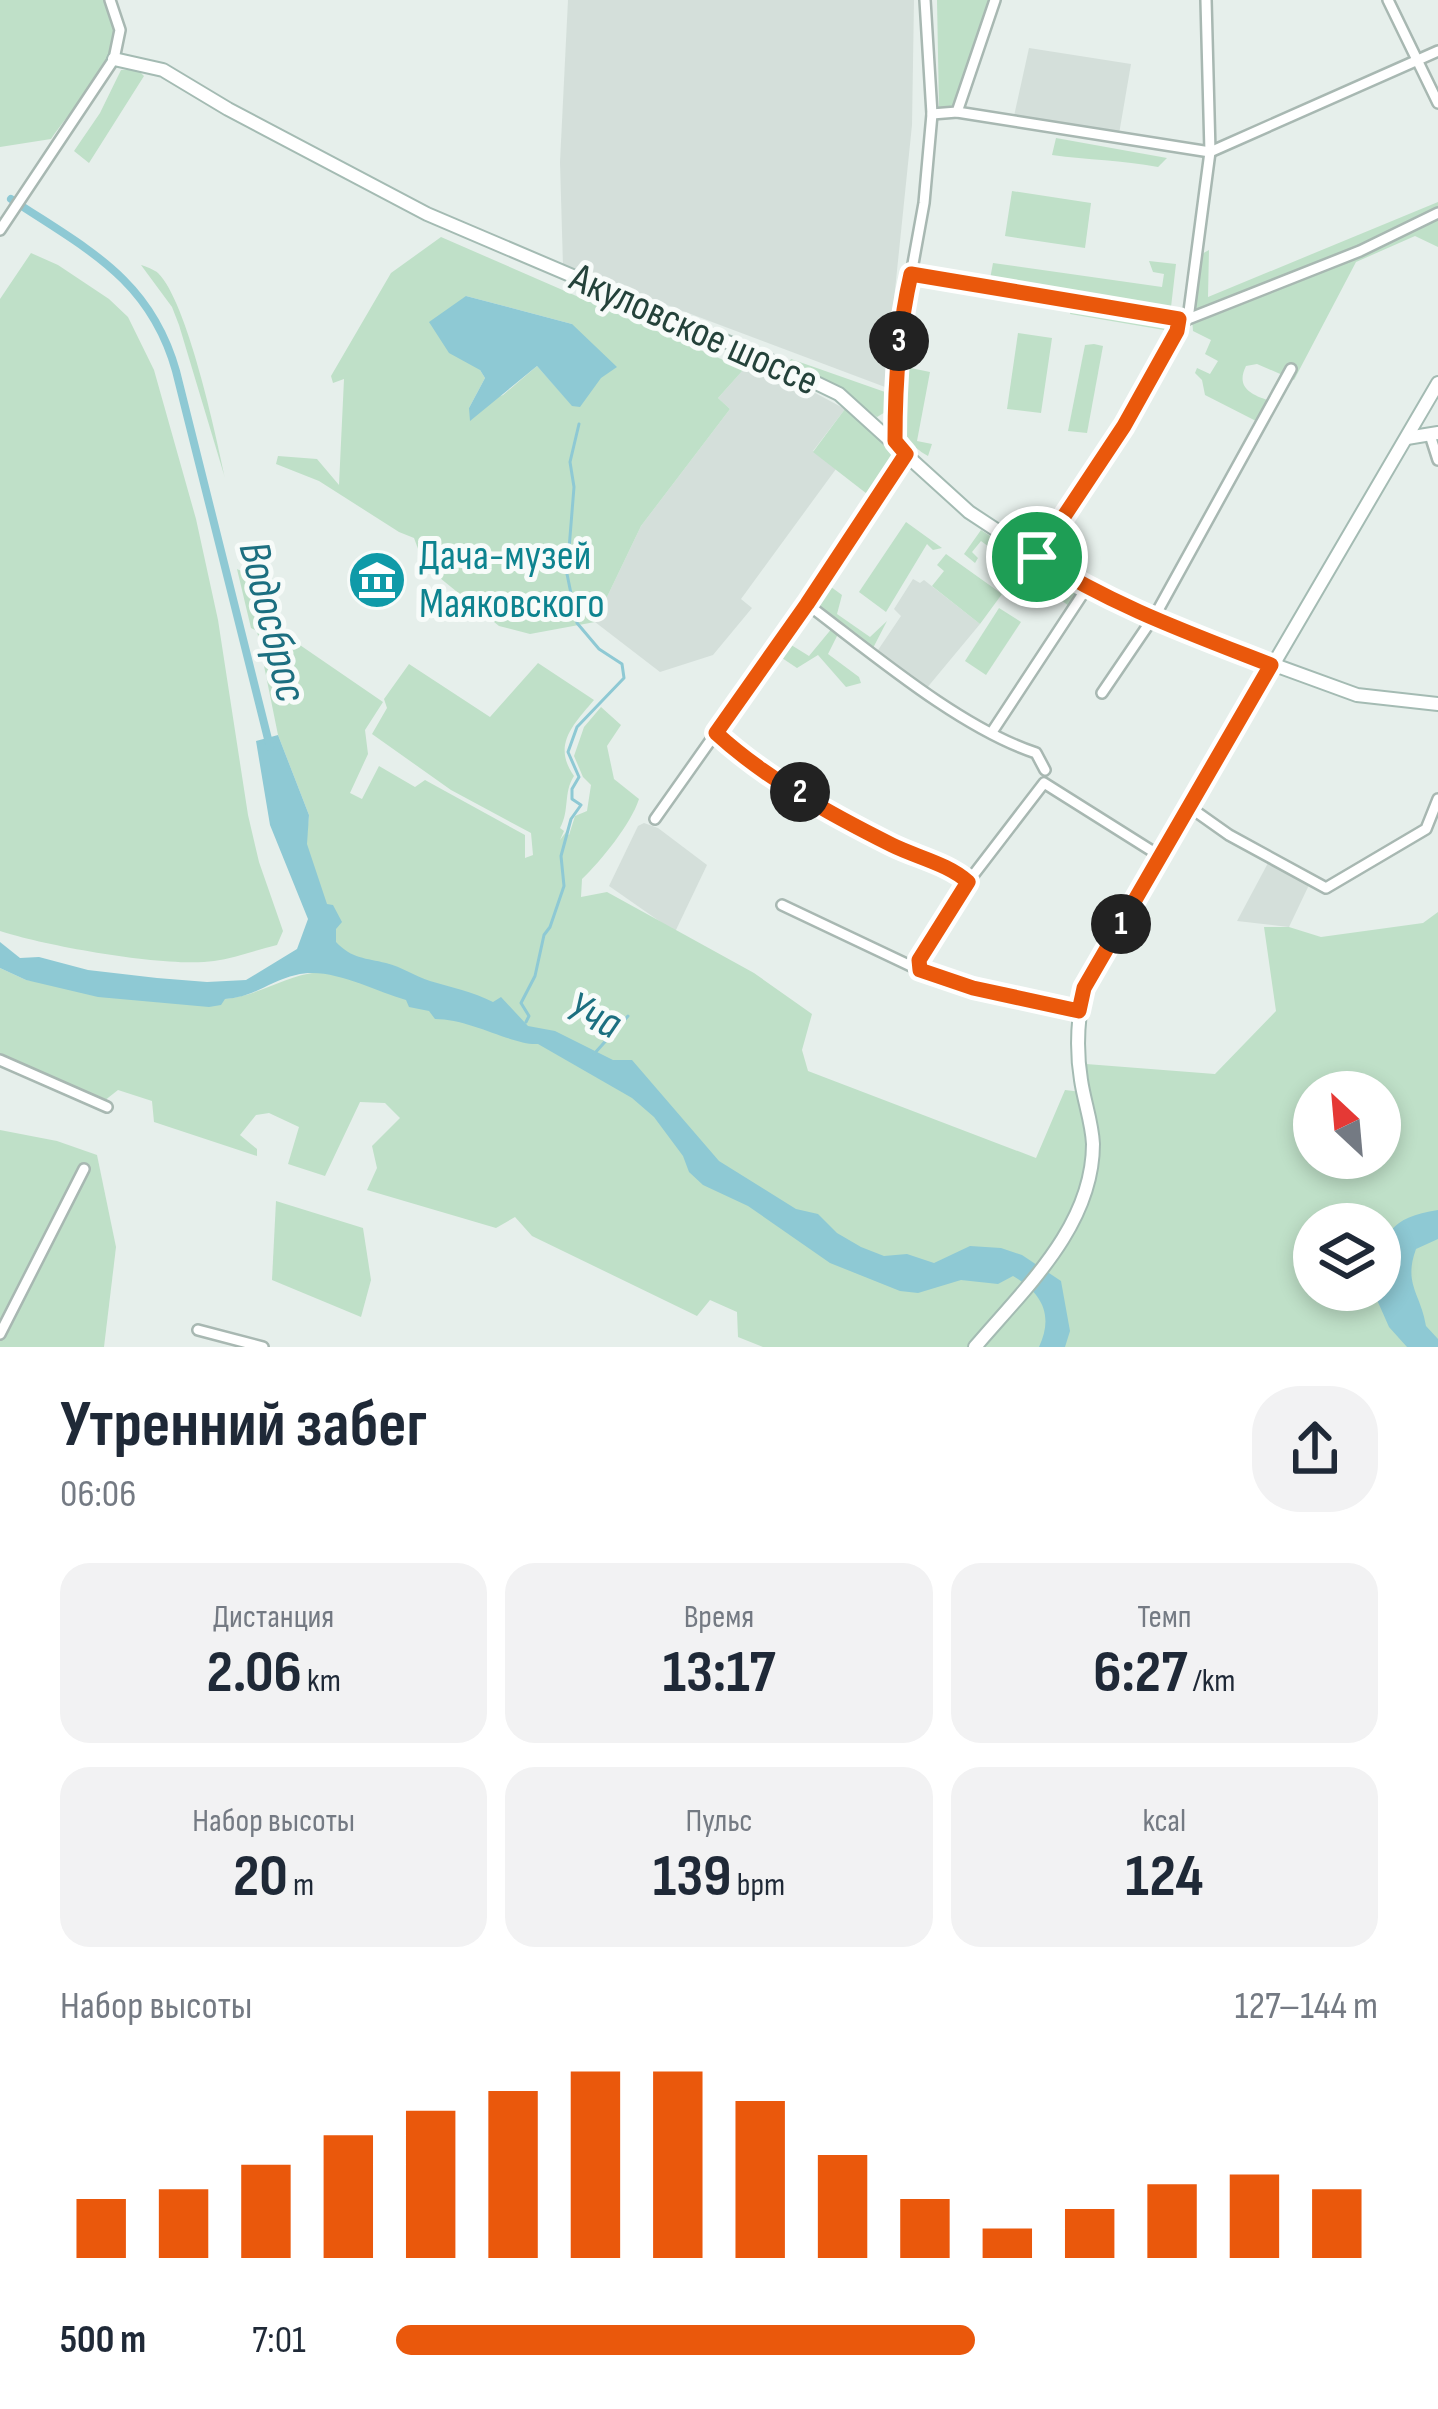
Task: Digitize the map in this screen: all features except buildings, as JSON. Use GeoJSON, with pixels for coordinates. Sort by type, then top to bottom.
{"type":"FeatureCollection","features":[{"type":"Feature","properties":{"kind":"street"},"geometry":{"type":"LineString","coordinates":[[0,230],[114,59],[120,30],[110,0]]}},
{"type":"Feature","properties":{"kind":"street"},"geometry":{"type":"LineString","coordinates":[[895,441],[897,352],[924,203],[932,114],[926,0]]}},
{"type":"Feature","properties":{"kind":"street"},"geometry":{"type":"LineString","coordinates":[[957,112],[995,0]]}},
{"type":"Feature","properties":{"kind":"street"},"geometry":{"type":"LineString","coordinates":[[1037,557],[1124,426],[1183,319],[1210,152],[1206,0]]}},
{"type":"Feature","properties":{"kind":"street"},"geometry":{"type":"LineString","coordinates":[[1388,0],[1438,104]]}},
{"type":"Feature","properties":{"kind":"street"},"geometry":{"type":"LineString","coordinates":[[932,114],[957,112],[1210,152],[1438,51]]}},
{"type":"Feature","properties":{"kind":"street","name":"Акуловское шоссе"},"geometry":{"type":"LineString","coordinates":[[114,59],[163,70],[427,214],[839,394],[969,512],[1085,589],[1151,620],[1358,694],[1438,704]]}},
{"type":"Feature","properties":{"kind":"street"},"geometry":{"type":"LineString","coordinates":[[911,274],[1183,319],[1360,251],[1438,213]]}},
{"type":"Feature","properties":{"kind":"street"},"geometry":{"type":"LineString","coordinates":[[1102,693],[1151,620],[1291,369]]}},
{"type":"Feature","properties":{"kind":"street"},"geometry":{"type":"LineString","coordinates":[[975,1347],[1048,1258],[1085,1202],[1093,1141],[1080,1077],[1079,1011],[1084,988],[1438,383]]}},
{"type":"Feature","properties":{"kind":"street"},"geometry":{"type":"LineString","coordinates":[[1407,438],[1434,434],[1438,460]]}},
{"type":"Feature","properties":{"kind":"street"},"geometry":{"type":"LineString","coordinates":[[655,819],[906,454]]}},
{"type":"Feature","properties":{"kind":"street"},"geometry":{"type":"LineString","coordinates":[[992,732],[1085,589]]}},
{"type":"Feature","properties":{"kind":"street"},"geometry":{"type":"LineString","coordinates":[[807,604],[922,690],[1001,741],[1036,753],[1045,770]]}},
{"type":"Feature","properties":{"kind":"street"},"geometry":{"type":"LineString","coordinates":[[716,733],[842,820],[968,882]]}},
{"type":"Feature","properties":{"kind":"street"},"geometry":{"type":"LineString","coordinates":[[920,970],[919,960],[968,882],[1044,782],[1160,856]]}},
{"type":"Feature","properties":{"kind":"street"},"geometry":{"type":"LineString","coordinates":[[1188,806],[1248,846],[1326,888],[1426,829],[1438,799]]}},
{"type":"Feature","properties":{"kind":"street"},"geometry":{"type":"LineString","coordinates":[[782,905],[920,970],[973,988],[1079,1011]]}},
{"type":"Feature","properties":{"kind":"street"},"geometry":{"type":"LineString","coordinates":[[0,1060],[107,1107]]}},
{"type":"Feature","properties":{"kind":"street"},"geometry":{"type":"LineString","coordinates":[[0,1334],[84,1169]]}},
{"type":"Feature","properties":{"kind":"street"},"geometry":{"type":"LineString","coordinates":[[198,1330],[263,1347]]}},
{"type":"Feature","properties":{"kind":"shaded area"},"geometry":{"type":"Polygon","coordinates":[[[568,0],[914,0],[912,125],[885,387],[563,266],[560,162],[568,0]]]}},
{"type":"Feature","properties":{"kind":"shaded area"},"geometry":{"type":"Polygon","coordinates":[[[1029,48],[1131,64],[1119,134],[1014,116],[1029,48]]]}},
{"type":"Feature","properties":{"kind":"shaded area"},"geometry":{"type":"Polygon","coordinates":[[[765,366],[845,409],[813,451],[836,469],[741,599],[752,608],[713,655],[660,672],[595,622],[641,526],[730,409],[718,398],[744,369],[758,374],[765,366]]]}},
{"type":"Feature","properties":{"kind":"shaded area"},"geometry":{"type":"Polygon","coordinates":[[[913,579],[924,580],[980,624],[926,689],[876,653],[901,616],[894,609],[913,579]]]}},
{"type":"Feature","properties":{"kind":"shaded area"},"geometry":{"type":"Polygon","coordinates":[[[638,826],[658,828],[707,865],[675,932],[609,886],[638,826]]]}},
{"type":"Feature","properties":{"kind":"shaded area"},"geometry":{"type":"Polygon","coordinates":[[[1268,863],[1309,885],[1289,927],[1237,921],[1268,863]]]}},
{"type":"Feature","properties":{"kind":"green space"},"geometry":{"type":"Polygon","coordinates":[[[0,0],[104,0],[110,13],[115,33],[112,49],[51,139],[0,147],[0,0]]]}},
{"type":"Feature","properties":{"kind":"green space"},"geometry":{"type":"Polygon","coordinates":[[[937,0],[990,0],[953,108],[939,108],[937,0]]]}},
{"type":"Feature","properties":{"kind":"green space"},"geometry":{"type":"Polygon","coordinates":[[[137,69],[144,76],[89,163],[74,151],[121,70],[137,69]]]}},
{"type":"Feature","properties":{"kind":"green space"},"geometry":{"type":"Polygon","coordinates":[[[1056,138],[1167,158],[1158,167],[1052,155],[1056,138]]]}},
{"type":"Feature","properties":{"kind":"green space"},"geometry":{"type":"Polygon","coordinates":[[[1012,191],[1091,203],[1085,248],[1005,236],[1012,191]]]}},
{"type":"Feature","properties":{"kind":"green space"},"geometry":{"type":"Polygon","coordinates":[[[1438,202],[1438,247],[1415,236],[1356,262],[1294,380],[1257,364],[1246,366],[1246,388],[1268,400],[1256,421],[1205,395],[1195,373],[1197,368],[1210,374],[1218,361],[1205,354],[1211,340],[1193,331],[1191,305],[1198,256],[1209,250],[1208,297],[1438,202]]]}},
{"type":"Feature","properties":{"kind":"green space"},"geometry":{"type":"Polygon","coordinates":[[[441,237],[744,369],[718,398],[730,409],[641,526],[595,622],[530,634],[499,626],[424,565],[414,538],[319,481],[276,464],[278,456],[317,459],[339,485],[344,379],[333,383],[331,376],[391,273],[441,237]],[[466,296],[485,378],[469,408],[503,395],[537,366],[572,405],[572,324],[466,296]]]}},
{"type":"Feature","properties":{"kind":"green space"},"geometry":{"type":"Polygon","coordinates":[[[31,253],[58,265],[128,317],[154,370],[196,519],[218,620],[248,815],[283,931],[277,945],[214,961],[167,961],[76,949],[0,931],[0,299],[31,253]]]}},
{"type":"Feature","properties":{"kind":"green space"},"geometry":{"type":"Polygon","coordinates":[[[1149,261],[1176,264],[1171,307],[1187,308],[1182,320],[1170,318],[1170,331],[1070,314],[1072,302],[1139,311],[990,279],[993,263],[1162,287],[1164,274],[1153,272],[1149,261]]]}},
{"type":"Feature","properties":{"kind":"green space"},"geometry":{"type":"Polygon","coordinates":[[[141,265],[158,273],[179,311],[199,370],[225,478],[172,307],[141,265]]]}},
{"type":"Feature","properties":{"kind":"green space"},"geometry":{"type":"Polygon","coordinates":[[[1018,333],[1052,338],[1041,413],[1007,409],[1018,333]]]}},
{"type":"Feature","properties":{"kind":"green space"},"geometry":{"type":"Polygon","coordinates":[[[1085,345],[1103,346],[1087,433],[1068,431],[1085,345]]]}},
{"type":"Feature","properties":{"kind":"green space"},"geometry":{"type":"Polygon","coordinates":[[[791,359],[885,392],[887,411],[877,417],[840,390],[789,363],[791,359]]]}},
{"type":"Feature","properties":{"kind":"green space"},"geometry":{"type":"Polygon","coordinates":[[[901,366],[930,372],[917,441],[932,444],[928,456],[916,448],[903,428],[901,366]]]}},
{"type":"Feature","properties":{"kind":"green space"},"geometry":{"type":"Polygon","coordinates":[[[845,409],[890,443],[895,462],[871,497],[813,452],[845,409]]]}},
{"type":"Feature","properties":{"kind":"green space"},"geometry":{"type":"Polygon","coordinates":[[[906,522],[942,548],[933,550],[927,544],[886,612],[859,592],[906,522]]]}},
{"type":"Feature","properties":{"kind":"green space"},"geometry":{"type":"Polygon","coordinates":[[[981,530],[1077,593],[1069,606],[981,541],[972,552],[978,558],[975,563],[964,554],[981,530]]]}},
{"type":"Feature","properties":{"kind":"green space"},"geometry":{"type":"Polygon","coordinates":[[[946,554],[1002,594],[980,624],[932,586],[944,571],[937,565],[946,554]]]}},
{"type":"Feature","properties":{"kind":"green space"},"geometry":{"type":"Polygon","coordinates":[[[237,569],[252,576],[258,631],[278,630],[383,702],[365,730],[368,754],[350,793],[362,799],[379,766],[415,787],[425,780],[525,835],[525,858],[533,855],[531,833],[451,790],[372,734],[387,708],[384,699],[409,664],[490,717],[538,663],[594,700],[565,745],[574,776],[560,840],[566,832],[569,835],[575,816],[587,811],[591,785],[574,756],[584,727],[601,707],[621,725],[607,746],[614,779],[639,799],[615,842],[582,879],[581,897],[607,892],[754,973],[812,1014],[802,1050],[808,1071],[1036,1158],[1065,1090],[1090,1093],[1086,1064],[1215,1074],[1276,1011],[1264,927],[1289,927],[1321,937],[1423,923],[1438,912],[1438,1347],[763,1347],[738,1337],[737,1312],[710,1300],[697,1316],[532,1236],[515,1217],[496,1228],[367,1190],[377,1168],[372,1146],[400,1118],[385,1103],[360,1102],[325,1176],[288,1164],[299,1127],[269,1113],[256,1115],[240,1135],[257,1149],[257,1156],[154,1122],[152,1101],[118,1090],[104,1101],[0,1054],[0,968],[26,980],[224,999],[318,972],[336,943],[336,929],[306,844],[309,815],[278,735],[257,631],[251,628],[237,569]]]}},
{"type":"Feature","properties":{"kind":"green space"},"geometry":{"type":"Polygon","coordinates":[[[827,584],[842,595],[837,614],[870,637],[887,621],[872,650],[819,610],[815,603],[827,584]]]}},
{"type":"Feature","properties":{"kind":"green space"},"geometry":{"type":"Polygon","coordinates":[[[999,608],[1021,622],[986,675],[965,661],[999,608]]]}},
{"type":"Feature","properties":{"kind":"green space"},"geometry":{"type":"Polygon","coordinates":[[[833,627],[838,634],[828,654],[861,683],[846,687],[818,655],[797,668],[779,656],[788,643],[809,656],[833,627]]]}},
{"type":"Feature","properties":{"kind":"green space"},"geometry":{"type":"Polygon","coordinates":[[[0,1130],[97,1155],[116,1247],[104,1347],[0,1347],[0,1130]]]}},
{"type":"Feature","properties":{"kind":"green space"},"geometry":{"type":"Polygon","coordinates":[[[276,1201],[363,1228],[371,1280],[361,1317],[272,1280],[276,1201]]]}},
{"type":"Feature","properties":{"kind":"water"},"geometry":{"type":"Polygon","coordinates":[[[466,296],[572,324],[617,367],[601,378],[580,407],[572,406],[537,366],[470,421],[469,408],[485,378],[480,370],[449,353],[429,322],[466,296]]]}},
{"type":"Feature","properties":{"kind":"water"},"geometry":{"type":"Polygon","coordinates":[[[278,735],[309,815],[307,844],[327,904],[333,905],[342,922],[336,929],[336,942],[342,948],[493,1002],[501,997],[528,1026],[555,1031],[613,1060],[632,1060],[719,1161],[796,1209],[818,1214],[861,1247],[884,1256],[907,1254],[934,1263],[970,1246],[1022,1255],[1061,1281],[1070,1331],[1065,1347],[1039,1347],[1045,1325],[1042,1306],[1013,1276],[998,1284],[961,1280],[918,1293],[900,1291],[830,1263],[748,1206],[703,1185],[689,1172],[654,1117],[632,1098],[538,1044],[435,1019],[429,1011],[409,1007],[406,1000],[323,974],[286,978],[209,1007],[98,997],[26,980],[0,968],[0,942],[20,958],[39,957],[88,970],[207,982],[246,980],[297,949],[308,919],[270,825],[256,741],[278,735]]]}},
{"type":"Feature","properties":{"kind":"water"},"geometry":{"type":"Polygon","coordinates":[[[1438,1210],[1438,1239],[1416,1249],[1411,1271],[1426,1326],[1438,1339],[1438,1347],[1407,1347],[1382,1311],[1401,1311],[1401,1222],[1438,1210]]]}},
{"type":"Feature","properties":{"kind":"waterway","name":"Водосброс"},"geometry":{"type":"LineString","coordinates":[[11,199],[112,269],[150,312],[165,339],[270,747]]}},
{"type":"Feature","properties":{"kind":"waterway"},"geometry":{"type":"LineString","coordinates":[[526,1022],[529,1016],[521,1003],[535,976],[544,935],[564,886],[561,856],[571,819],[581,805],[572,799],[579,777],[568,752],[577,727],[624,678],[622,664],[599,649],[577,623],[567,574],[574,487],[570,462],[579,424]]}},
{"type":"Feature","properties":{"kind":"waterway","name":"Уча"},"geometry":{"type":"LineString","coordinates":[[594,1054],[628,1016]]}},
{"type":"Feature","properties":{"kind":"place","name":"Дача-музей Маяковского"},"geometry":{"type":"Point","coordinates":[377,580]}},
{"type":"Feature","properties":{"kind":"route"},"geometry":{"type":"LineString","coordinates":[[911,274],[1179,319],[1177,331],[1124,426],[1037,557],[1085,589],[1151,620],[1271,665],[1084,988],[1079,1011],[973,988],[920,970],[919,960],[968,882],[842,820],[716,733],[906,454],[895,441],[895,412],[897,352],[911,274]]}}]}
